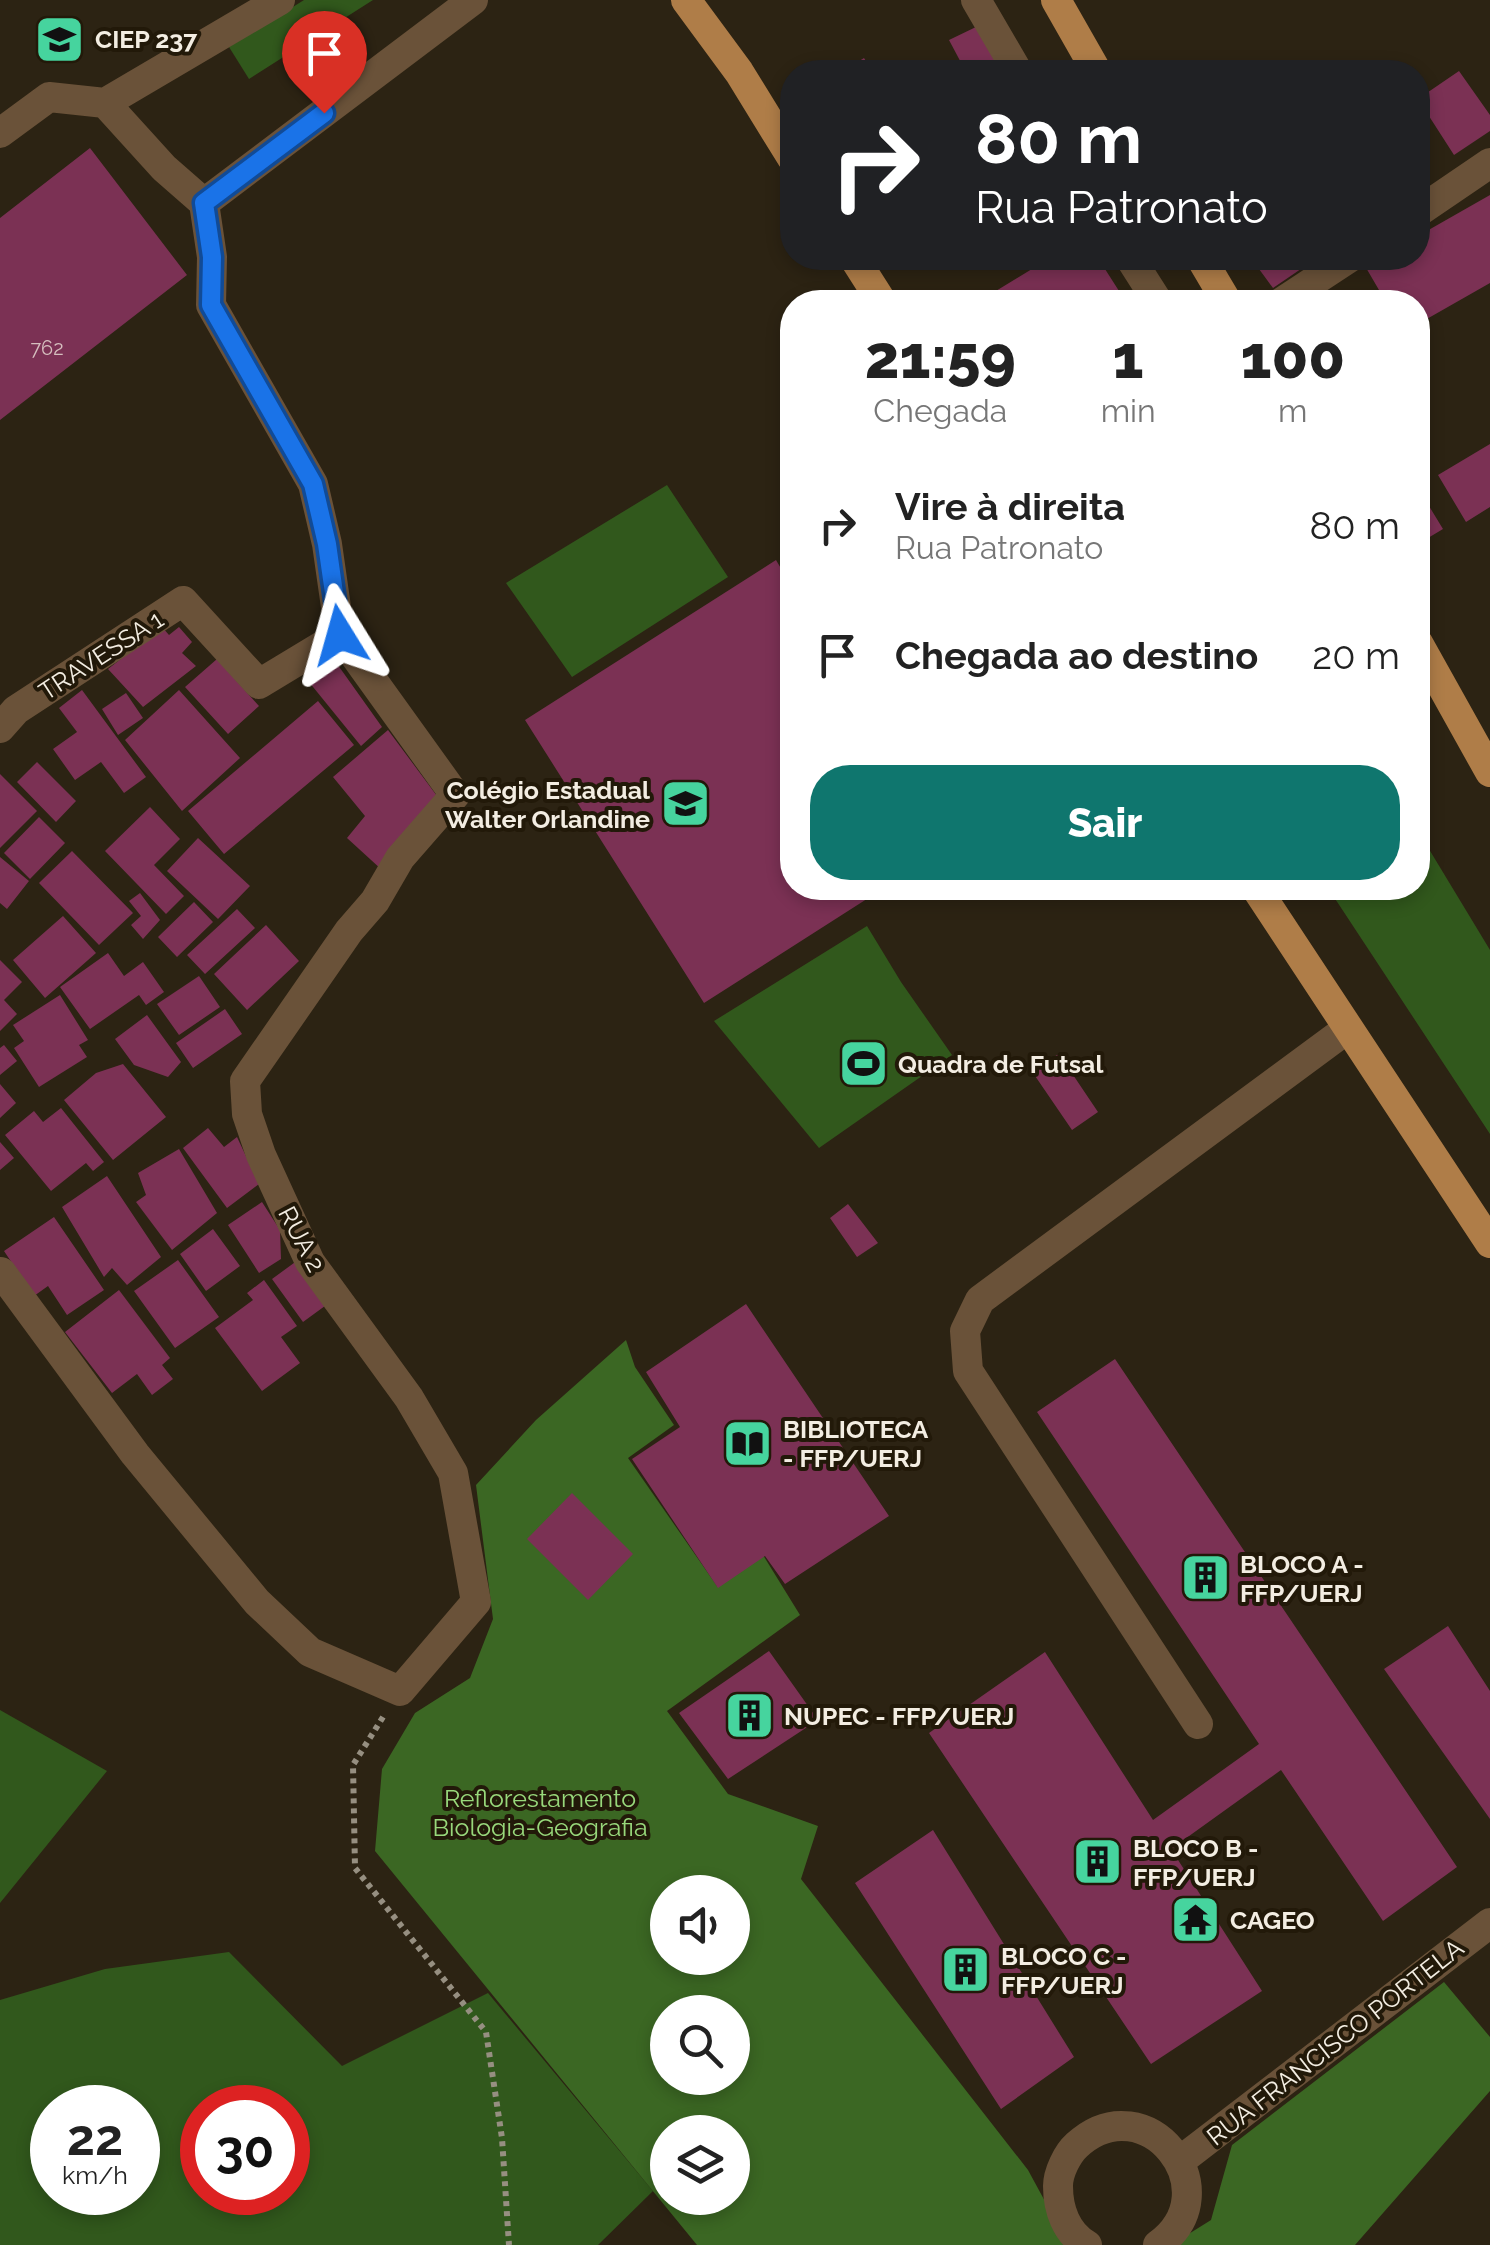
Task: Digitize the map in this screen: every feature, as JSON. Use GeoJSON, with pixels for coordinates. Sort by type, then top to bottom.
{"type":"FeatureCollection","features":[{"type":"Feature","properties":{"kind":"main road"},"geometry":{"type":"LineString","coordinates":[[686,0],[739,72],[780,139]]}},
{"type":"Feature","properties":{"kind":"main road"},"geometry":{"type":"LineString","coordinates":[[1065,4],[1091,60]]}},
{"type":"Feature","properties":{"kind":"main road"},"geometry":{"type":"LineString","coordinates":[[1430,664],[1490,772]]}},
{"type":"Feature","properties":{"kind":"main road"},"geometry":{"type":"LineString","coordinates":[[1264,900],[1490,1243]]}},
{"type":"Feature","properties":{"kind":"street"},"geometry":{"type":"LineString","coordinates":[[0,133],[49,97],[105,102],[280,0]]}},
{"type":"Feature","properties":{"kind":"street"},"geometry":{"type":"LineString","coordinates":[[204,203],[472,0]]}},
{"type":"Feature","properties":{"kind":"street"},"geometry":{"type":"LineString","coordinates":[[976,0],[1011,60]]}},
{"type":"Feature","properties":{"kind":"street"},"geometry":{"type":"LineString","coordinates":[[105,102],[164,168],[204,203],[212,257],[211,305],[313,484],[327,544],[340,635]]}},
{"type":"Feature","properties":{"kind":"street"},"geometry":{"type":"LineString","coordinates":[[1430,204],[1490,164]]}},
{"type":"Feature","properties":{"kind":"street"},"geometry":{"type":"LineString","coordinates":[[1301,290],[1331,270]]}},
{"type":"Feature","properties":{"kind":"street","name":"TRAVESSA 1"},"geometry":{"type":"LineString","coordinates":[[0,728],[16,710],[182,601],[259,684],[340,635]]}},
{"type":"Feature","properties":{"kind":"street","name":"RUA 2"},"geometry":{"type":"LineString","coordinates":[[340,635],[455,795],[400,858],[375,900],[349,931],[245,1081],[246,1114],[310,1262],[409,1398],[453,1473],[476,1602],[400,1691]]}},
{"type":"Feature","properties":{"kind":"street"},"geometry":{"type":"LineString","coordinates":[[1198,1724],[968,1371],[965,1331],[980,1300],[1347,1028]]}},
{"type":"Feature","properties":{"kind":"street"},"geometry":{"type":"LineString","coordinates":[[1,1272],[135,1454],[257,1602],[310,1652],[400,1691]]}},
{"type":"Feature","properties":{"kind":"street","name":"RUA FRANCISCO PORTELA"},"geometry":{"type":"LineString","coordinates":[[1180,2161],[1490,1923]]}},
{"type":"Feature","properties":{"kind":"street"},"geometry":{"type":"LineString","coordinates":[[1087,2245],[1065,2223],[1058,2202],[1058,2179],[1071,2150],[1088,2135],[1110,2127],[1132,2127],[1153,2134],[1180,2161],[1186,2182],[1186,2205],[1177,2226],[1158,2245]]}},
{"type":"Feature","properties":{"kind":"path"},"geometry":{"type":"LineString","coordinates":[[400,1691],[353,1765],[355,1868],[486,2032],[502,2138],[509,2245]]}},
{"type":"Feature","properties":{"kind":"green space"},"geometry":{"type":"Polygon","coordinates":[[[304,0],[373,0],[249,79],[229,47],[304,0]]]}},
{"type":"Feature","properties":{"kind":"green space"},"geometry":{"type":"Polygon","coordinates":[[[667,485],[728,577],[572,677],[506,583],[667,485]]]}},
{"type":"Feature","properties":{"kind":"green space"},"geometry":{"type":"Polygon","coordinates":[[[1430,851],[1490,950],[1490,1134],[1336,900],[1430,900],[1430,851]]]}},
{"type":"Feature","properties":{"kind":"green space"},"geometry":{"type":"Polygon","coordinates":[[[867,926],[952,1055],[819,1148],[714,1021],[867,926]]]}},
{"type":"Feature","properties":{"kind":"green space","name":"Reflorestamento Biologia-Geografia"},"geometry":{"type":"Polygon","coordinates":[[[626,1340],[635,1367],[674,1425],[628,1458],[717,1586],[763,1555],[800,1615],[667,1711],[728,1794],[818,1826],[801,1879],[1028,2170],[1066,2240],[1075,2245],[697,2245],[672,2215],[750,2215],[750,2115],[650,2115],[650,2187],[375,1851],[382,1769],[415,1713],[470,1678],[493,1619],[476,1485],[536,1420],[626,1340]]]}},
{"type":"Feature","properties":{"kind":"green space"},"geometry":{"type":"Polygon","coordinates":[[[0,1710],[107,1771],[0,1903],[0,1710]]]}},
{"type":"Feature","properties":{"kind":"green space"},"geometry":{"type":"Polygon","coordinates":[[[229,1952],[342,2066],[488,1993],[650,2187],[650,2194],[598,2245],[0,2245],[0,2000],[105,1969],[229,1952]]]}},
{"type":"Feature","properties":{"kind":"green space"},"geometry":{"type":"Polygon","coordinates":[[[1444,1982],[1490,2037],[1490,2091],[1355,2245],[1171,2245],[1211,2220],[1232,2145],[1444,1982]]]}},
{"type":"Feature","properties":{"kind":"building"},"geometry":{"type":"Polygon","coordinates":[[[978,26],[999,60],[960,60],[949,40],[978,26]]]}},
{"type":"Feature","properties":{"kind":"building"},"geometry":{"type":"Polygon","coordinates":[[[1459,71],[1490,115],[1490,131],[1454,155],[1430,118],[1430,91],[1459,71]]]}},
{"type":"Feature","properties":{"kind":"building"},"geometry":{"type":"Polygon","coordinates":[[[90,148],[187,275],[0,420],[0,218],[90,148]]]}},
{"type":"Feature","properties":{"kind":"building"},"geometry":{"type":"Polygon","coordinates":[[[1490,195],[1490,283],[1430,317],[1430,290],[1379,290],[1367,270],[1430,270],[1430,229],[1490,195]]]}},
{"type":"Feature","properties":{"kind":"building"},"geometry":{"type":"Polygon","coordinates":[[[1030,270],[1106,270],[1118,290],[997,290],[1030,270]]]}},
{"type":"Feature","properties":{"kind":"building"},"geometry":{"type":"Polygon","coordinates":[[[1260,270],[1299,270],[1273,288],[1260,270]]]}},
{"type":"Feature","properties":{"kind":"building"},"geometry":{"type":"Polygon","coordinates":[[[1490,444],[1490,507],[1466,522],[1438,475],[1490,444]]]}},
{"type":"Feature","properties":{"kind":"building"},"geometry":{"type":"Polygon","coordinates":[[[1430,508],[1443,529],[1430,537],[1430,508]]]}},
{"type":"Feature","properties":{"kind":"building","name":"Colégio Estadual Walter Orlandine"},"geometry":{"type":"Polygon","coordinates":[[[776,560],[780,567],[780,900],[865,900],[704,1003],[525,720],[776,560]]]}},
{"type":"Feature","properties":{"kind":"building"},"geometry":{"type":"Polygon","coordinates":[[[162,627],[169,635],[179,627],[192,642],[182,653],[196,666],[143,707],[108,669],[162,627]]]}},
{"type":"Feature","properties":{"kind":"building"},"geometry":{"type":"Polygon","coordinates":[[[217,659],[259,706],[228,734],[185,687],[217,659]]]}},
{"type":"Feature","properties":{"kind":"building"},"geometry":{"type":"Polygon","coordinates":[[[335,661],[382,727],[361,746],[309,682],[335,661]]]}},
{"type":"Feature","properties":{"kind":"building"},"geometry":{"type":"Polygon","coordinates":[[[82,690],[146,777],[124,793],[101,762],[75,780],[53,749],[77,732],[59,708],[82,690]]]}},
{"type":"Feature","properties":{"kind":"building"},"geometry":{"type":"Polygon","coordinates":[[[179,690],[240,758],[182,811],[125,740],[179,690]]]}},
{"type":"Feature","properties":{"kind":"building"},"geometry":{"type":"Polygon","coordinates":[[[126,693],[143,718],[118,735],[102,709],[126,693]]]}},
{"type":"Feature","properties":{"kind":"building"},"geometry":{"type":"Polygon","coordinates":[[[318,701],[354,745],[224,854],[188,811],[318,701]]]}},
{"type":"Feature","properties":{"kind":"building"},"geometry":{"type":"Polygon","coordinates":[[[388,730],[440,800],[382,870],[347,838],[365,816],[333,777],[388,730]]]}},
{"type":"Feature","properties":{"kind":"building"},"geometry":{"type":"Polygon","coordinates":[[[37,762],[76,801],[56,822],[17,782],[37,762]]]}},
{"type":"Feature","properties":{"kind":"building"},"geometry":{"type":"Polygon","coordinates":[[[0,774],[37,811],[0,848],[0,774]]]}},
{"type":"Feature","properties":{"kind":"building"},"geometry":{"type":"Polygon","coordinates":[[[150,807],[180,839],[154,865],[184,896],[166,914],[105,851],[150,807]]]}},
{"type":"Feature","properties":{"kind":"building"},"geometry":{"type":"Polygon","coordinates":[[[39,817],[65,843],[30,879],[4,853],[39,817]]]}},
{"type":"Feature","properties":{"kind":"building"},"geometry":{"type":"Polygon","coordinates":[[[198,838],[250,886],[218,919],[167,871],[198,838]]]}},
{"type":"Feature","properties":{"kind":"building"},"geometry":{"type":"Polygon","coordinates":[[[72,851],[133,913],[99,945],[39,883],[72,851]]]}},
{"type":"Feature","properties":{"kind":"building"},"geometry":{"type":"Polygon","coordinates":[[[0,857],[29,881],[7,909],[0,903],[0,857]]]}},
{"type":"Feature","properties":{"kind":"building"},"geometry":{"type":"Polygon","coordinates":[[[140,893],[160,920],[143,939],[131,925],[141,916],[129,901],[140,893]]]}},
{"type":"Feature","properties":{"kind":"building"},"geometry":{"type":"Polygon","coordinates":[[[194,902],[213,922],[177,957],[158,937],[194,902]]]}},
{"type":"Feature","properties":{"kind":"building"},"geometry":{"type":"Polygon","coordinates":[[[237,909],[255,928],[205,974],[187,955],[237,909]]]}},
{"type":"Feature","properties":{"kind":"building"},"geometry":{"type":"Polygon","coordinates":[[[63,916],[96,953],[45,998],[13,960],[63,916]]]}},
{"type":"Feature","properties":{"kind":"building"},"geometry":{"type":"Polygon","coordinates":[[[266,925],[299,961],[247,1010],[214,974],[266,925]]]}},
{"type":"Feature","properties":{"kind":"building"},"geometry":{"type":"Polygon","coordinates":[[[108,953],[124,976],[143,962],[164,992],[146,1005],[139,995],[90,1029],[60,987],[108,953]]]}},
{"type":"Feature","properties":{"kind":"building"},"geometry":{"type":"Polygon","coordinates":[[[0,960],[22,982],[4,1000],[17,1014],[0,1031],[0,960]]]}},
{"type":"Feature","properties":{"kind":"building"},"geometry":{"type":"Polygon","coordinates":[[[199,976],[220,1007],[179,1035],[157,1004],[199,976]]]}},
{"type":"Feature","properties":{"kind":"building"},"geometry":{"type":"Polygon","coordinates":[[[60,995],[88,1040],[79,1045],[87,1057],[39,1087],[14,1048],[24,1041],[13,1025],[60,995]]]}},
{"type":"Feature","properties":{"kind":"building"},"geometry":{"type":"Polygon","coordinates":[[[225,1009],[242,1034],[193,1068],[176,1043],[225,1009]]]}},
{"type":"Feature","properties":{"kind":"building"},"geometry":{"type":"Polygon","coordinates":[[[147,1015],[181,1062],[168,1077],[134,1065],[115,1039],[147,1015]]]}},
{"type":"Feature","properties":{"kind":"building"},"geometry":{"type":"Polygon","coordinates":[[[4,1045],[17,1061],[0,1075],[0,1048],[4,1045]]]}},
{"type":"Feature","properties":{"kind":"building"},"geometry":{"type":"Polygon","coordinates":[[[1059,1054],[1098,1112],[1072,1130],[1031,1070],[1059,1054]]]}},
{"type":"Feature","properties":{"kind":"building"},"geometry":{"type":"Polygon","coordinates":[[[123,1064],[166,1117],[113,1160],[64,1100],[96,1073],[123,1064]]]}},
{"type":"Feature","properties":{"kind":"building"},"geometry":{"type":"Polygon","coordinates":[[[0,1084],[16,1103],[0,1118],[0,1084]]]}},
{"type":"Feature","properties":{"kind":"building"},"geometry":{"type":"Polygon","coordinates":[[[61,1108],[104,1162],[93,1171],[86,1163],[51,1191],[5,1135],[34,1111],[43,1122],[61,1108]]]}},
{"type":"Feature","properties":{"kind":"building"},"geometry":{"type":"Polygon","coordinates":[[[208,1128],[224,1147],[237,1137],[259,1184],[227,1208],[183,1148],[208,1128]]]}},
{"type":"Feature","properties":{"kind":"building"},"geometry":{"type":"Polygon","coordinates":[[[0,1142],[14,1158],[0,1170],[0,1142]]]}},
{"type":"Feature","properties":{"kind":"building"},"geometry":{"type":"Polygon","coordinates":[[[179,1149],[217,1213],[172,1250],[136,1202],[146,1195],[138,1173],[179,1149]]]}},
{"type":"Feature","properties":{"kind":"building"},"geometry":{"type":"Polygon","coordinates":[[[107,1176],[161,1257],[127,1285],[112,1268],[104,1277],[62,1207],[107,1176]]]}},
{"type":"Feature","properties":{"kind":"building"},"geometry":{"type":"Polygon","coordinates":[[[262,1202],[280,1230],[281,1259],[259,1273],[228,1225],[262,1202]]]}},
{"type":"Feature","properties":{"kind":"building"},"geometry":{"type":"Polygon","coordinates":[[[848,1204],[878,1243],[857,1257],[830,1218],[848,1204]]]}},
{"type":"Feature","properties":{"kind":"building"},"geometry":{"type":"Polygon","coordinates":[[[54,1217],[104,1290],[67,1315],[48,1286],[34,1296],[4,1251],[54,1217]]]}},
{"type":"Feature","properties":{"kind":"building"},"geometry":{"type":"Polygon","coordinates":[[[213,1229],[240,1266],[206,1291],[180,1254],[213,1229]]]}},
{"type":"Feature","properties":{"kind":"building"},"geometry":{"type":"Polygon","coordinates":[[[178,1260],[219,1317],[175,1348],[134,1291],[178,1260]]]}},
{"type":"Feature","properties":{"kind":"building"},"geometry":{"type":"Polygon","coordinates":[[[298,1260],[329,1303],[303,1322],[272,1279],[298,1260]]]}},
{"type":"Feature","properties":{"kind":"building"},"geometry":{"type":"Polygon","coordinates":[[[264,1280],[297,1326],[281,1337],[300,1363],[262,1391],[215,1328],[253,1300],[247,1293],[264,1280]]]}},
{"type":"Feature","properties":{"kind":"building"},"geometry":{"type":"Polygon","coordinates":[[[119,1290],[170,1358],[162,1365],[173,1379],[152,1395],[137,1374],[112,1393],[65,1332],[119,1290]]]}},
{"type":"Feature","properties":{"kind":"building","name":"BIBLIOTECA - FFP/UERJ"},"geometry":{"type":"Polygon","coordinates":[[[746,1304],[889,1516],[785,1584],[765,1556],[718,1588],[632,1459],[680,1427],[646,1372],[746,1304]]]}},
{"type":"Feature","properties":{"kind":"building"},"geometry":{"type":"Polygon","coordinates":[[[1115,1359],[1457,1867],[1383,1921],[1281,1770],[1171,1849],[1262,1991],[1151,2064],[929,1733],[1045,1652],[1153,1820],[1259,1744],[1037,1412],[1115,1359]]]}},
{"type":"Feature","properties":{"kind":"building"},"geometry":{"type":"Polygon","coordinates":[[[572,1493],[633,1554],[588,1600],[527,1539],[572,1493]]]}},
{"type":"Feature","properties":{"kind":"building"},"geometry":{"type":"Polygon","coordinates":[[[1448,1626],[1490,1691],[1490,1819],[1384,1669],[1448,1626]]]}},
{"type":"Feature","properties":{"kind":"building","name":"NUPEC - FFP/UERJ"},"geometry":{"type":"Polygon","coordinates":[[[769,1651],[818,1720],[728,1779],[679,1713],[769,1651]]]}},
{"type":"Feature","properties":{"kind":"building","name":"BLOCO C - FFP/UERJ"},"geometry":{"type":"Polygon","coordinates":[[[933,1830],[1074,2057],[1001,2109],[855,1883],[933,1830]]]}},
{"type":"Feature","properties":{"kind":"place","name":"CIEP 237"},"geometry":{"type":"Point","coordinates":[60,39]}},
{"type":"Feature","properties":{"kind":"place","name":"Colégio Estadual Walter Orlandine"},"geometry":{"type":"Point","coordinates":[685,804]}},
{"type":"Feature","properties":{"kind":"place","name":"Quadra de Futsal"},"geometry":{"type":"Point","coordinates":[863,1064]}},
{"type":"Feature","properties":{"kind":"place","name":"BIBLIOTECA - FFP/UERJ"},"geometry":{"type":"Point","coordinates":[748,1443]}},
{"type":"Feature","properties":{"kind":"place","name":"BLOCO A - FFP/UERJ"},"geometry":{"type":"Point","coordinates":[1205,1578]}},
{"type":"Feature","properties":{"kind":"place","name":"NUPEC - FFP/UERJ"},"geometry":{"type":"Point","coordinates":[749,1716]}},
{"type":"Feature","properties":{"kind":"place","name":"BLOCO B - FFP/UERJ"},"geometry":{"type":"Point","coordinates":[1098,1862]}},
{"type":"Feature","properties":{"kind":"place","name":"CAGEO"},"geometry":{"type":"Point","coordinates":[1195,1920]}},
{"type":"Feature","properties":{"kind":"place","name":"BLOCO C - FFP/UERJ"},"geometry":{"type":"Point","coordinates":[966,1970]}},
{"type":"Feature","properties":{"kind":"route"},"geometry":{"type":"LineString","coordinates":[[324,113],[204,203],[212,257],[211,305],[313,484],[327,544],[340,635]]}}]}
